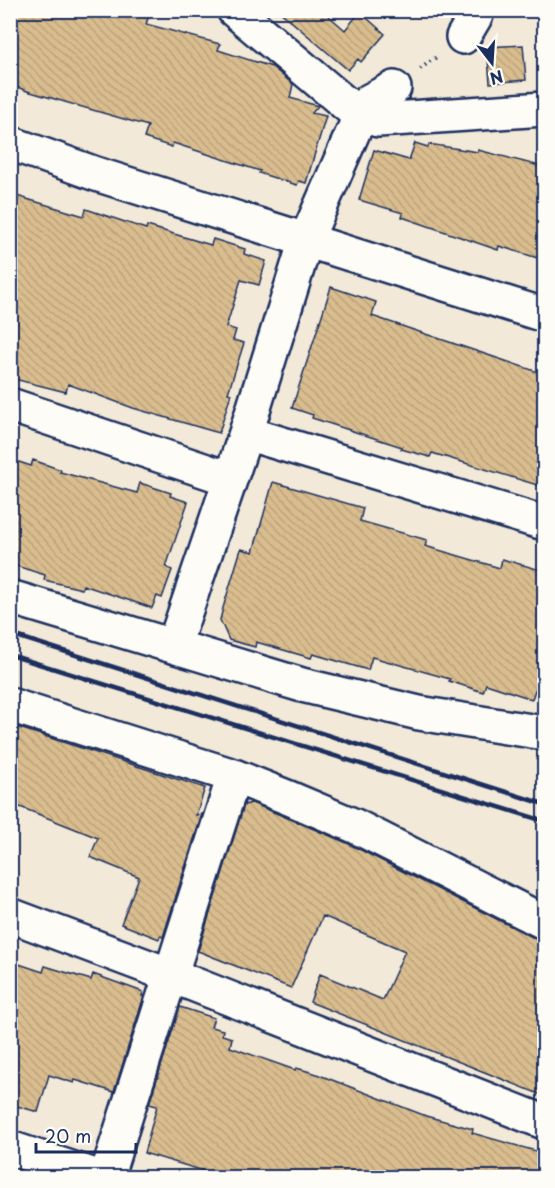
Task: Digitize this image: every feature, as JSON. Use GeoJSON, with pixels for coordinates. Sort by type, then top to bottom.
{"type":"FeatureCollection","features":[{"type":"Feature","properties":{"kind":"street"},"geometry":{"type":"LineString","coordinates":[[234,10],[360,116],[378,120],[544,109]]}},
{"type":"Feature","properties":{"kind":"street"},"geometry":{"type":"LineString","coordinates":[[174,645],[246,433],[306,240],[360,116],[369,101],[394,88]]}},
{"type":"Feature","properties":{"kind":"street"},"geometry":{"type":"LineString","coordinates":[[10,143],[96,174],[544,315]]}},
{"type":"Feature","properties":{"kind":"street"},"geometry":{"type":"LineString","coordinates":[[10,405],[230,479]]}},
{"type":"Feature","properties":{"kind":"street"},"geometry":{"type":"LineString","coordinates":[[246,433],[544,523]]}},
{"type":"Feature","properties":{"kind":"street"},"geometry":{"type":"LineString","coordinates":[[10,597],[302,685],[419,713],[544,733]]}},
{"type":"Feature","properties":{"kind":"street"},"geometry":{"type":"LineString","coordinates":[[10,705],[234,776],[355,826],[544,922]]}},
{"type":"Feature","properties":{"kind":"street"},"geometry":{"type":"LineString","coordinates":[[106,1178],[234,776]]}},
{"type":"Feature","properties":{"kind":"street"},"geometry":{"type":"LineString","coordinates":[[10,915],[170,975],[544,1122]]}},
{"type":"Feature","properties":{"kind":"street"},"geometry":{"type":"LineString","coordinates":[[10,1148],[101,1178]]}},
{"type":"Feature","properties":{"kind":"path"},"geometry":{"type":"LineString","coordinates":[[394,88],[470,24]]}},
{"type":"Feature","properties":{"kind":"building"},"geometry":{"type":"Polygon","coordinates":[[[10,10],[151,10],[146,24],[220,44],[218,50],[272,67],[293,84],[290,98],[318,106],[312,113],[326,116],[306,183],[299,181],[297,185],[173,143],[172,147],[144,138],[148,126],[10,84],[10,10]]]}},
{"type":"Feature","properties":{"kind":"building"},"geometry":{"type":"Polygon","coordinates":[[[278,10],[322,10],[345,30],[360,12],[385,34],[361,62],[358,59],[348,70],[278,10]]]}},
{"type":"Feature","properties":{"kind":"building"},"geometry":{"type":"Polygon","coordinates":[[[523,45],[526,80],[490,83],[487,47],[523,45]]]}},
{"type":"Feature","properties":{"kind":"building"},"geometry":{"type":"Polygon","coordinates":[[[415,143],[428,147],[429,144],[478,152],[478,150],[544,167],[544,260],[499,246],[498,250],[402,217],[403,213],[359,200],[374,150],[409,160],[415,143]]]}},
{"type":"Feature","properties":{"kind":"building"},"geometry":{"type":"Polygon","coordinates":[[[10,194],[84,216],[86,209],[146,229],[147,226],[211,245],[213,239],[245,249],[244,254],[266,261],[259,285],[241,280],[226,327],[236,330],[233,340],[244,343],[228,393],[231,394],[219,433],[133,408],[68,384],[66,392],[10,378],[10,194]]]}},
{"type":"Feature","properties":{"kind":"building"},"geometry":{"type":"Polygon","coordinates":[[[331,287],[376,302],[372,316],[544,374],[544,487],[432,453],[430,457],[401,449],[402,447],[312,418],[313,415],[292,408],[331,287]]]}},
{"type":"Feature","properties":{"kind":"building"},"geometry":{"type":"Polygon","coordinates":[[[10,459],[31,466],[33,460],[61,470],[60,472],[137,493],[140,483],[171,493],[170,496],[188,502],[166,567],[172,570],[162,598],[157,596],[152,608],[83,585],[82,589],[44,580],[45,575],[10,564],[10,459]]]}},
{"type":"Feature","properties":{"kind":"building"},"geometry":{"type":"Polygon","coordinates":[[[273,482],[363,508],[360,521],[427,540],[425,546],[500,568],[502,559],[544,571],[544,693],[535,690],[532,699],[486,684],[483,692],[449,681],[450,679],[372,657],[368,670],[313,654],[311,658],[256,642],[255,647],[229,640],[220,620],[223,608],[241,549],[253,552],[273,482]]]}},
{"type":"Feature","properties":{"kind":"building"},"geometry":{"type":"Polygon","coordinates":[[[10,725],[205,788],[196,815],[202,814],[163,937],[160,936],[159,939],[121,924],[139,877],[90,857],[98,838],[10,803],[10,725]]]}},
{"type":"Feature","properties":{"kind":"building"},"geometry":{"type":"Polygon","coordinates":[[[252,803],[347,843],[544,941],[544,1096],[310,1002],[320,974],[383,1000],[405,951],[323,916],[291,988],[198,951],[244,805],[252,803]]]}},
{"type":"Feature","properties":{"kind":"building"},"geometry":{"type":"Polygon","coordinates":[[[10,961],[43,972],[45,966],[91,980],[93,974],[143,992],[142,996],[144,996],[114,1092],[49,1075],[38,1112],[10,1104],[10,961]]]}},
{"type":"Feature","properties":{"kind":"building"},"geometry":{"type":"Polygon","coordinates":[[[180,1007],[214,1018],[211,1027],[223,1030],[222,1035],[232,1038],[230,1047],[295,1070],[296,1068],[314,1073],[426,1116],[473,1129],[472,1133],[543,1153],[536,1178],[227,1178],[144,1153],[157,1106],[149,1104],[180,1007]]]}},
{"type":"Feature","properties":{"kind":"railway"},"geometry":{"type":"LineString","coordinates":[[10,634],[544,804]]}},
{"type":"Feature","properties":{"kind":"railway"},"geometry":{"type":"LineString","coordinates":[[10,655],[544,821]]}}]}
